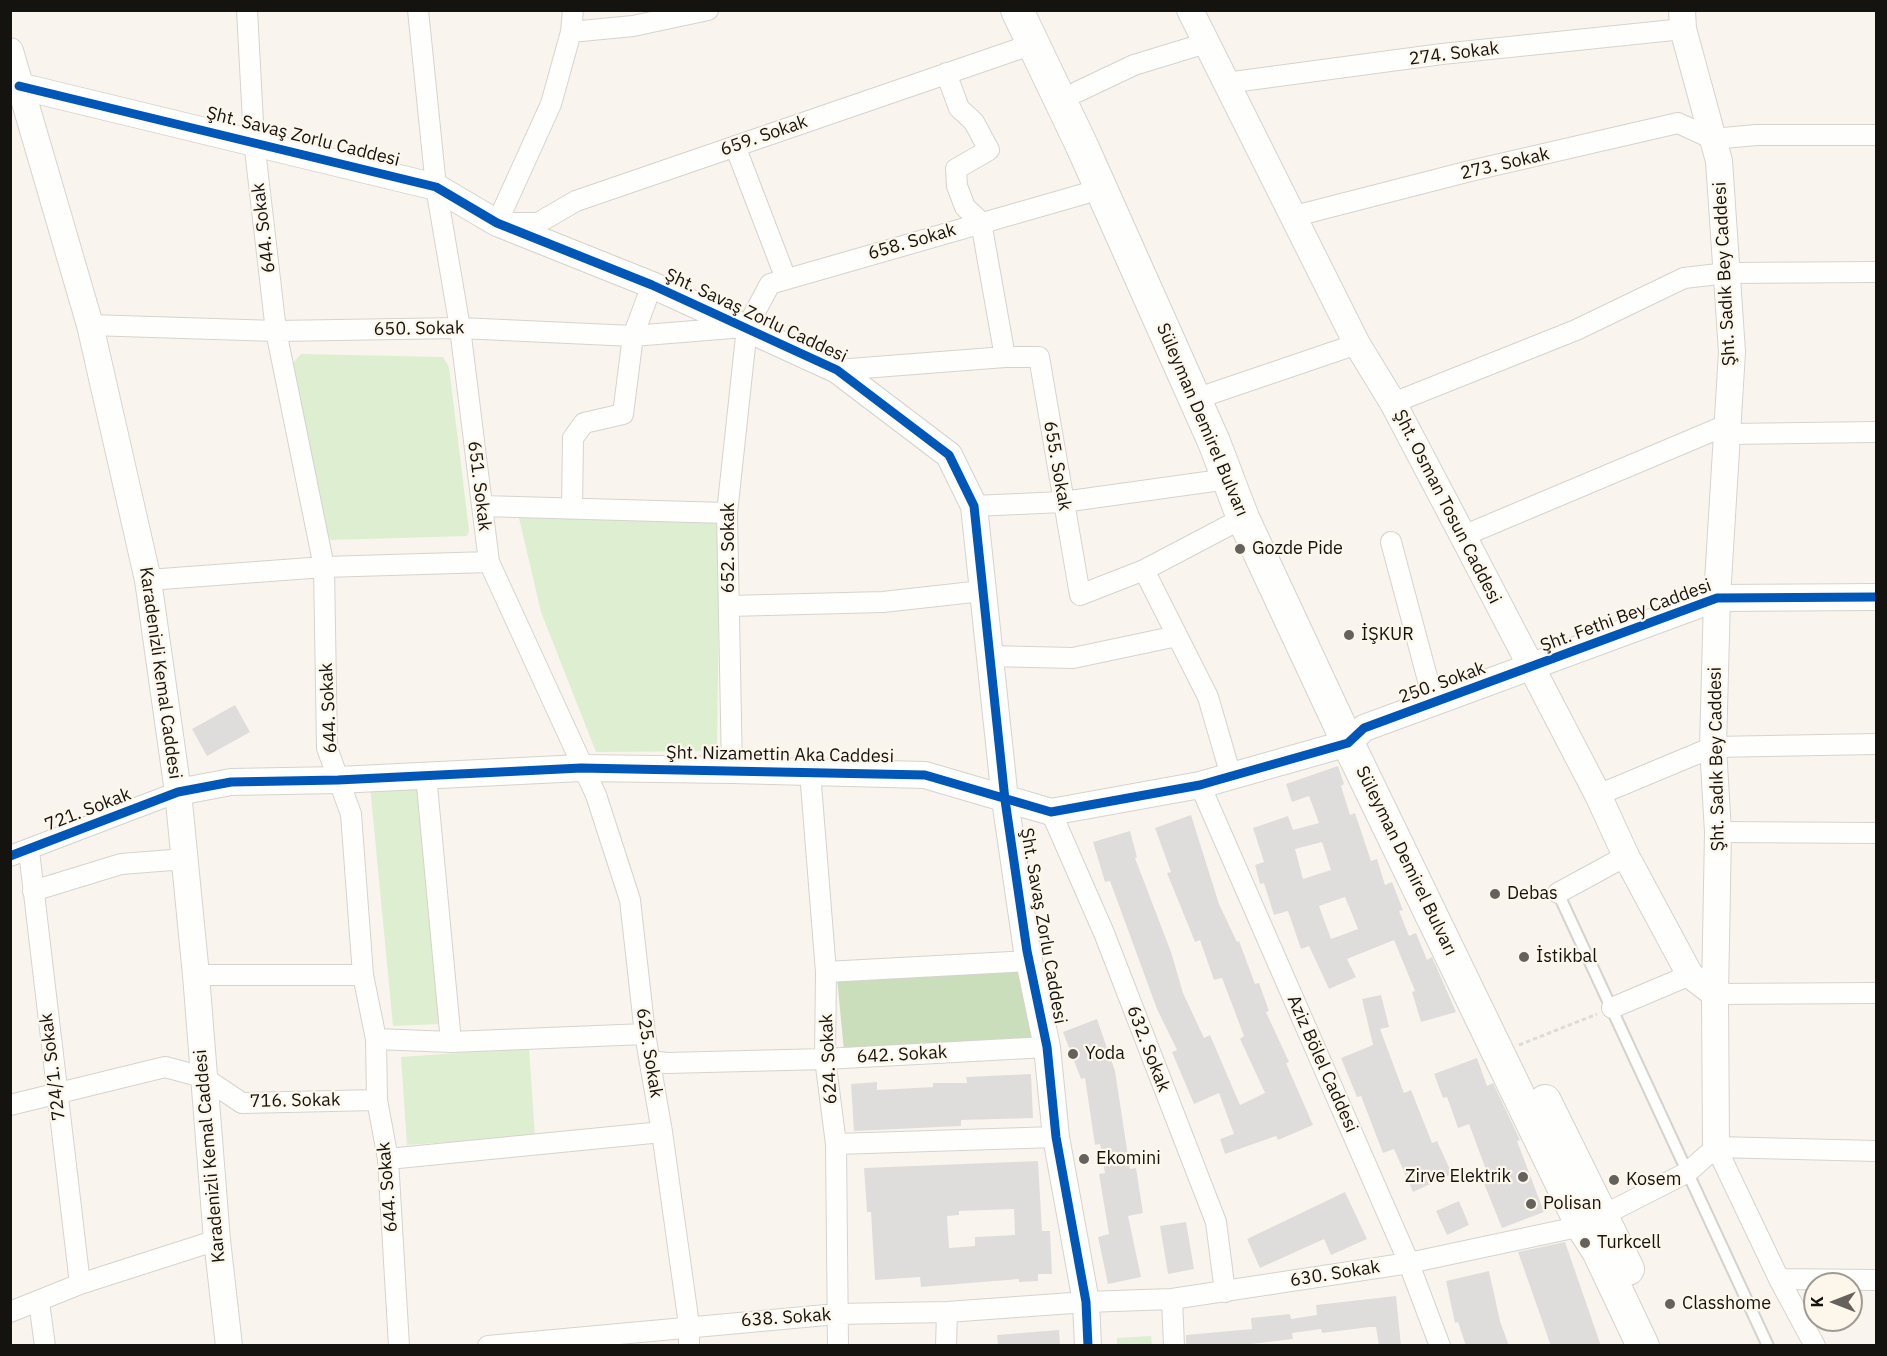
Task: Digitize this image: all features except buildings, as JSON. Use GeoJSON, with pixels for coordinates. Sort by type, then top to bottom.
{"type":"FeatureCollection","features":[{"type":"Feature","properties":{"kind":"main road","name":"Süleyman Demirel Bulvarı"},"geometry":{"type":"LineString","coordinates":[[1017,10],[1101,189],[1243,518],[1518,1046],[1592,1220],[1598,1251],[1643,1346]]}},
{"type":"Feature","properties":{"kind":"main road","name":"Süleyman Demirel Bulvarı"},"geometry":{"type":"LineString","coordinates":[[1041,10],[1210,393],[1356,736],[1592,1220],[1665,1346]]}},
{"type":"Feature","properties":{"kind":"street","name":"644. Sokak"},"geometry":{"type":"LineString","coordinates":[[247,10],[254,141],[276,331],[324,567],[327,748],[351,814],[363,975],[376,1039],[377,1100],[388,1159],[399,1346]]}},
{"type":"Feature","properties":{"kind":"street","name":"651. Sokak"},"geometry":{"type":"LineString","coordinates":[[418,10],[436,187],[460,328],[489,562],[581,768]]}},
{"type":"Feature","properties":{"kind":"street"},"geometry":{"type":"LineString","coordinates":[[497,223],[551,104],[571,32],[573,10]]}},
{"type":"Feature","properties":{"kind":"street"},"geometry":{"type":"LineString","coordinates":[[571,32],[633,26],[708,10]]}},
{"type":"Feature","properties":{"kind":"street","name":"Şht. Osman Tosun Caddesi"},"geometry":{"type":"LineString","coordinates":[[1190,10],[1358,344],[1393,403],[1464,536],[1530,668],[1598,795],[1626,856],[1690,975],[1715,994]]}},
{"type":"Feature","properties":{"kind":"street","name":"274. Sokak"},"geometry":{"type":"LineString","coordinates":[[1226,83],[1682,20]]}},
{"type":"Feature","properties":{"kind":"street","name":"Şht. Sadık Bey Caddesi"},"geometry":{"type":"LineString","coordinates":[[1682,20],[1719,161],[1732,352],[1717,598],[1713,747],[1719,832],[1715,994],[1716,1147],[1779,1279],[1815,1346]]}},
{"type":"Feature","properties":{"kind":"street"},"geometry":{"type":"LineString","coordinates":[[1077,92],[1134,65],[1206,43]]}},
{"type":"Feature","properties":{"kind":"street","name":"659. Sokak"},"geometry":{"type":"LineString","coordinates":[[497,223],[538,223],[576,201],[1033,44]]}},
{"type":"Feature","properties":{"kind":"street","name":"Karadenizli Kemal Caddesi"},"geometry":{"type":"LineString","coordinates":[[10,51],[15,86],[90,325],[148,580],[178,792],[196,975],[217,1240],[229,1346]]}},
{"type":"Feature","properties":{"kind":"street"},"geometry":{"type":"LineString","coordinates":[[946,73],[959,108],[974,122],[989,150],[956,169],[957,186],[964,207],[981,222],[1005,357]]}},
{"type":"Feature","properties":{"kind":"street","name":"Şht. Savaş Zorlu Caddesi"},"geometry":{"type":"LineString","coordinates":[[15,86],[254,141],[436,187],[497,223],[652,285],[837,370],[949,455],[974,506],[988,656],[1005,800],[1029,961],[1047,1047],[1056,1137],[1086,1302],[1088,1346]]}},
{"type":"Feature","properties":{"kind":"street","name":"273. Sokak"},"geometry":{"type":"LineString","coordinates":[[1295,216],[1470,171],[1678,123],[1713,140]]}},
{"type":"Feature","properties":{"kind":"street"},"geometry":{"type":"LineString","coordinates":[[1713,140],[1756,135],[1876,135]]}},
{"type":"Feature","properties":{"kind":"street"},"geometry":{"type":"LineString","coordinates":[[735,146],[786,279]]}},
{"type":"Feature","properties":{"kind":"street","name":"658. Sokak"},"geometry":{"type":"LineString","coordinates":[[747,327],[770,284],[1101,189]]}},
{"type":"Feature","properties":{"kind":"street"},"geometry":{"type":"LineString","coordinates":[[1393,403],[1576,330],[1684,278],[1727,273],[1876,272]]}},
{"type":"Feature","properties":{"kind":"street"},"geometry":{"type":"LineString","coordinates":[[572,508],[573,438],[584,423],[623,414],[633,336],[652,285]]}},
{"type":"Feature","properties":{"kind":"street","name":"650. Sokak"},"geometry":{"type":"LineString","coordinates":[[90,325],[276,331],[460,328],[633,336],[747,327]]}},
{"type":"Feature","properties":{"kind":"street","name":"652. Sokak"},"geometry":{"type":"LineString","coordinates":[[732,770],[727,513],[747,327]]}},
{"type":"Feature","properties":{"kind":"street"},"geometry":{"type":"LineString","coordinates":[[1210,393],[1358,344]]}},
{"type":"Feature","properties":{"kind":"street","name":"655. Sokak"},"geometry":{"type":"LineString","coordinates":[[837,370],[1005,357],[1039,357],[1080,595],[1144,570],[1243,518]]}},
{"type":"Feature","properties":{"kind":"street"},"geometry":{"type":"LineString","coordinates":[[1464,536],[1729,429],[1876,432]]}},
{"type":"Feature","properties":{"kind":"street"},"geometry":{"type":"LineString","coordinates":[[974,506],[1063,501],[1228,479]]}},
{"type":"Feature","properties":{"kind":"street"},"geometry":{"type":"LineString","coordinates":[[482,506],[727,513]]}},
{"type":"Feature","properties":{"kind":"street"},"geometry":{"type":"LineString","coordinates":[[1391,542],[1434,703]]}},
{"type":"Feature","properties":{"kind":"street"},"geometry":{"type":"LineString","coordinates":[[148,580],[324,567],[489,562]]}},
{"type":"Feature","properties":{"kind":"street"},"geometry":{"type":"LineString","coordinates":[[1144,570],[1208,697],[1231,776]]}},
{"type":"Feature","properties":{"kind":"street"},"geometry":{"type":"LineString","coordinates":[[729,606],[883,602],[982,591]]}},
{"type":"Feature","properties":{"kind":"street","name":"Şht. Fethi Bey Caddesi"},"geometry":{"type":"LineString","coordinates":[[1530,668],[1717,598],[1876,597]]}},
{"type":"Feature","properties":{"kind":"street"},"geometry":{"type":"LineString","coordinates":[[988,656],[1073,658],[1177,636]]}},
{"type":"Feature","properties":{"kind":"street","name":"250. Sokak"},"geometry":{"type":"LineString","coordinates":[[1356,736],[1434,703],[1530,668]]}},
{"type":"Feature","properties":{"kind":"street","name":"Şht. Nizamettin Aka Caddesi"},"geometry":{"type":"LineString","coordinates":[[178,792],[231,782],[338,780],[581,768],[732,770],[925,775],[1051,812],[1200,785],[1356,736]]}},
{"type":"Feature","properties":{"kind":"street"},"geometry":{"type":"LineString","coordinates":[[1598,795],[1713,747],[1876,744]]}},
{"type":"Feature","properties":{"kind":"street","name":"625. Sokak"},"geometry":{"type":"LineString","coordinates":[[581,768],[596,795],[630,900],[645,1034],[662,1132],[689,1325],[689,1346]]}},
{"type":"Feature","properties":{"kind":"street","name":"624. Sokak"},"geometry":{"type":"LineString","coordinates":[[810,772],[826,972],[825,1059],[836,1144],[838,1346]]}},
{"type":"Feature","properties":{"kind":"street"},"geometry":{"type":"LineString","coordinates":[[426,775],[451,1042]]}},
{"type":"Feature","properties":{"kind":"street","name":"Aziz Bölel Caddesi"},"geometry":{"type":"LineString","coordinates":[[1200,785],[1409,1263],[1440,1346]]}},
{"type":"Feature","properties":{"kind":"street","name":"721. Sokak"},"geometry":{"type":"LineString","coordinates":[[20,854],[178,792]]}},
{"type":"Feature","properties":{"kind":"street","name":"632. Sokak"},"geometry":{"type":"LineString","coordinates":[[1051,812],[1104,933],[1216,1222],[1225,1292]]}},
{"type":"Feature","properties":{"kind":"street"},"geometry":{"type":"LineString","coordinates":[[1719,832],[1876,833]]}},
{"type":"Feature","properties":{"kind":"street","name":"724/1. Sokak"},"geometry":{"type":"LineString","coordinates":[[20,854],[33,891],[80,1284]]}},
{"type":"Feature","properties":{"kind":"street"},"geometry":{"type":"LineString","coordinates":[[1558,892],[1626,856]]}},
{"type":"Feature","properties":{"kind":"street"},"geometry":{"type":"LineString","coordinates":[[33,891],[121,864],[184,859]]}},
{"type":"Feature","properties":{"kind":"street"},"geometry":{"type":"LineString","coordinates":[[826,972],[1029,961]]}},
{"type":"Feature","properties":{"kind":"street"},"geometry":{"type":"LineString","coordinates":[[196,975],[363,975]]}},
{"type":"Feature","properties":{"kind":"street"},"geometry":{"type":"LineString","coordinates":[[1612,1008],[1690,975]]}},
{"type":"Feature","properties":{"kind":"street"},"geometry":{"type":"LineString","coordinates":[[1715,994],[1876,993]]}},
{"type":"Feature","properties":{"kind":"street"},"geometry":{"type":"LineString","coordinates":[[376,1039],[451,1042],[645,1034]]}},
{"type":"Feature","properties":{"kind":"street","name":"642. Sokak"},"geometry":{"type":"LineString","coordinates":[[650,1061],[667,1063],[825,1059],[1047,1047]]}},
{"type":"Feature","properties":{"kind":"street","name":"716. Sokak"},"geometry":{"type":"LineString","coordinates":[[10,1105],[165,1067],[203,1077],[242,1103],[377,1100]]}},
{"type":"Feature","properties":{"kind":"street"},"geometry":{"type":"LineString","coordinates":[[388,1159],[662,1132]]}},
{"type":"Feature","properties":{"kind":"street"},"geometry":{"type":"LineString","coordinates":[[836,1144],[1056,1137]]}},
{"type":"Feature","properties":{"kind":"street"},"geometry":{"type":"LineString","coordinates":[[1716,1147],[1876,1151]]}},
{"type":"Feature","properties":{"kind":"street","name":"630. Sokak"},"geometry":{"type":"LineString","coordinates":[[1086,1302],[1172,1299],[1409,1263],[1592,1220],[1688,1172],[1716,1147]]}},
{"type":"Feature","properties":{"kind":"street"},"geometry":{"type":"LineString","coordinates":[[10,1312],[80,1284],[217,1240]]}},
{"type":"Feature","properties":{"kind":"street"},"geometry":{"type":"LineString","coordinates":[[1779,1279],[1876,1280]]}},
{"type":"Feature","properties":{"kind":"street"},"geometry":{"type":"LineString","coordinates":[[1172,1299],[1174,1346]]}},
{"type":"Feature","properties":{"kind":"street"},"geometry":{"type":"LineString","coordinates":[[39,1302],[45,1346]]}},
{"type":"Feature","properties":{"kind":"street","name":"638. Sokak"},"geometry":{"type":"LineString","coordinates":[[488,1346],[689,1325],[837,1314],[947,1312],[1086,1302]]}},
{"type":"Feature","properties":{"kind":"street"},"geometry":{"type":"LineString","coordinates":[[946,1346],[947,1312]]}},
{"type":"Feature","properties":{"kind":"lane"},"geometry":{"type":"LineString","coordinates":[[1558,892],[1768,1346]]}},
{"type":"Feature","properties":{"kind":"path"},"geometry":{"type":"LineString","coordinates":[[1518,1046],[1612,1008]]}},
{"type":"Feature","properties":{"kind":"green space"},"geometry":{"type":"Polygon","coordinates":[[[301,354],[443,357],[449,367],[469,530],[467,536],[331,540],[325,534],[292,364],[301,354]]]}},
{"type":"Feature","properties":{"kind":"green space"},"geometry":{"type":"Polygon","coordinates":[[[519,518],[720,520],[717,751],[596,752],[541,612],[519,518]]]}},
{"type":"Feature","properties":{"kind":"green space"},"geometry":{"type":"Polygon","coordinates":[[[418,784],[440,1024],[393,1026],[370,786],[418,784]]]}},
{"type":"Feature","properties":{"kind":"green space"},"geometry":{"type":"Polygon","coordinates":[[[1020,969],[1032,1041],[844,1051],[837,978],[1020,969]]]}},
{"type":"Feature","properties":{"kind":"green space"},"geometry":{"type":"Polygon","coordinates":[[[529,1048],[535,1136],[407,1145],[401,1057],[529,1048]]]}},
{"type":"Feature","properties":{"kind":"green space"},"geometry":{"type":"Polygon","coordinates":[[[1151,1336],[1152,1345],[1117,1345],[1117,1338],[1151,1336]]]}},
{"type":"Feature","properties":{"kind":"cycle path"},"geometry":{"type":"LineString","coordinates":[[19,86],[436,187],[497,223],[652,285],[837,370],[949,455],[974,506],[1005,800],[1027,951],[1047,1047],[1056,1137],[1086,1302],[1088,1346]]}},
{"type":"Feature","properties":{"kind":"cycle path"},"geometry":{"type":"LineString","coordinates":[[10,856],[178,792],[231,782],[338,780],[581,768],[925,775],[1051,812],[1200,785],[1348,743],[1364,728],[1717,598],[1876,597]]}},
{"type":"Feature","properties":{"kind":"place","name":"Gozde Pide"},"geometry":{"type":"Point","coordinates":[1240,549]}},
{"type":"Feature","properties":{"kind":"place","name":"İŞKUR"},"geometry":{"type":"Point","coordinates":[1349,635]}},
{"type":"Feature","properties":{"kind":"place","name":"Debas"},"geometry":{"type":"Point","coordinates":[1495,894]}},
{"type":"Feature","properties":{"kind":"place","name":"İstikbal"},"geometry":{"type":"Point","coordinates":[1524,957]}},
{"type":"Feature","properties":{"kind":"place","name":"Yoda"},"geometry":{"type":"Point","coordinates":[1073,1054]}},
{"type":"Feature","properties":{"kind":"place","name":"Ekomini"},"geometry":{"type":"Point","coordinates":[1084,1159]}},
{"type":"Feature","properties":{"kind":"place","name":"Zirve Elektrik"},"geometry":{"type":"Point","coordinates":[1523,1177]}},
{"type":"Feature","properties":{"kind":"place","name":"Kosem"},"geometry":{"type":"Point","coordinates":[1614,1180]}},
{"type":"Feature","properties":{"kind":"place","name":"Polisan"},"geometry":{"type":"Point","coordinates":[1531,1204]}},
{"type":"Feature","properties":{"kind":"place","name":"Turkcell"},"geometry":{"type":"Point","coordinates":[1585,1243]}},
{"type":"Feature","properties":{"kind":"place","name":"Classhome"},"geometry":{"type":"Point","coordinates":[1670,1304]}}]}
